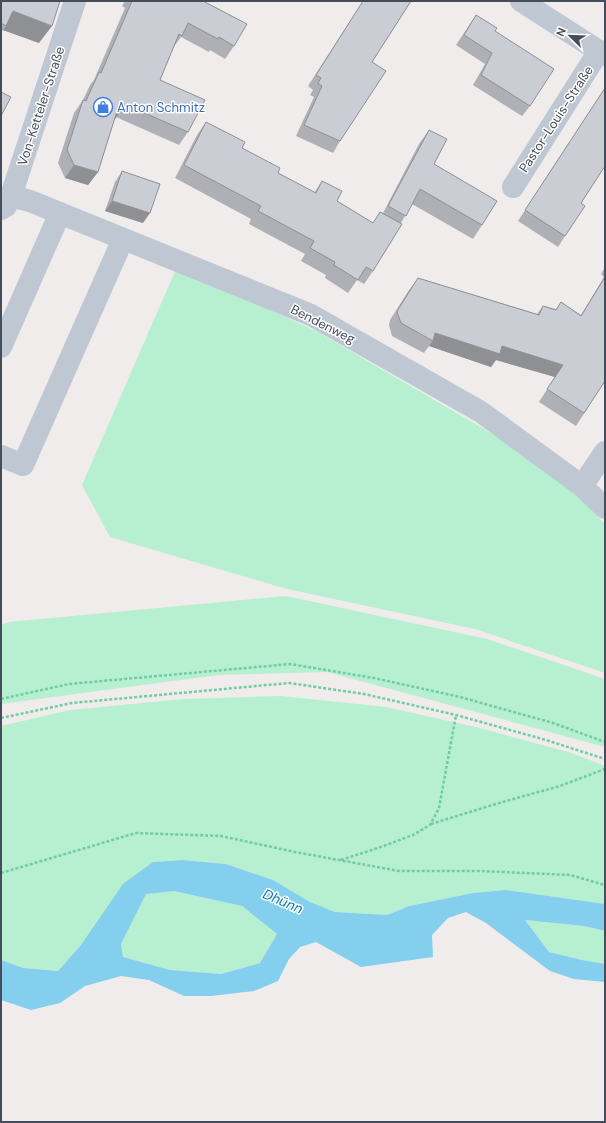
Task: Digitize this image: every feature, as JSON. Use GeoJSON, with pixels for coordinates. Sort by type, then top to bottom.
{"type":"FeatureCollection","features":[{"type":"Feature","properties":{"kind":"street","name":"Von-Ketteler-Straße"},"geometry":{"type":"LineString","coordinates":[[6,202],[75,1]]}},
{"type":"Feature","properties":{"kind":"street","name":"Pastor-Louis-Straße"},"geometry":{"type":"LineString","coordinates":[[512,186],[602,53],[521,1]]}},
{"type":"Feature","properties":{"kind":"street","name":"Bendenweg"},"geometry":{"type":"LineString","coordinates":[[6,202],[30,201],[311,315],[481,412],[582,486],[605,508]]}},
{"type":"Feature","properties":{"kind":"street"},"geometry":{"type":"LineString","coordinates":[[1,347],[60,213]]}},
{"type":"Feature","properties":{"kind":"street"},"geometry":{"type":"LineString","coordinates":[[1,456],[22,465],[123,239]]}},
{"type":"Feature","properties":{"kind":"street"},"geometry":{"type":"LineString","coordinates":[[582,486],[605,452]]}},
{"type":"Feature","properties":{"kind":"path"},"geometry":{"type":"LineString","coordinates":[[1,700],[69,684],[290,664],[374,678],[460,697],[553,724],[605,742]]}},
{"type":"Feature","properties":{"kind":"path"},"geometry":{"type":"LineString","coordinates":[[1,718],[72,703],[289,682],[364,694],[456,715],[546,740],[605,759]]}},
{"type":"Feature","properties":{"kind":"path"},"geometry":{"type":"LineString","coordinates":[[430,825],[439,808],[456,715]]}},
{"type":"Feature","properties":{"kind":"path"},"geometry":{"type":"LineString","coordinates":[[340,860],[413,835],[430,825],[499,803],[560,786],[605,769]]}},
{"type":"Feature","properties":{"kind":"path"},"geometry":{"type":"LineString","coordinates":[[1,873],[136,833],[221,836],[295,852],[398,871],[480,871],[570,875],[605,885]]}},
{"type":"Feature","properties":{"kind":"green space"},"geometry":{"type":"Polygon","coordinates":[[[177,267],[316,331],[501,439],[577,495],[605,524],[605,673],[475,629],[287,589],[110,537],[82,485],[177,267]]]}},
{"type":"Feature","properties":{"kind":"green space"},"geometry":{"type":"Polygon","coordinates":[[[286,596],[487,639],[605,679],[605,747],[327,672],[218,675],[1,704],[1,625],[9,622],[286,596]]]}},
{"type":"Feature","properties":{"kind":"green space"},"geometry":{"type":"Polygon","coordinates":[[[281,696],[386,707],[476,727],[572,753],[605,766],[605,904],[506,890],[473,893],[409,906],[387,915],[335,912],[310,902],[273,880],[226,864],[182,860],[153,862],[58,971],[23,968],[1,960],[1,726],[70,710],[184,699],[281,696]]]}},
{"type":"Feature","properties":{"kind":"green space"},"geometry":{"type":"Polygon","coordinates":[[[174,891],[242,906],[277,934],[260,963],[221,974],[170,970],[123,957],[121,944],[146,893],[174,891]]]}},
{"type":"Feature","properties":{"kind":"green space"},"geometry":{"type":"Polygon","coordinates":[[[525,920],[584,926],[605,931],[605,964],[549,952],[525,920]]]}},
{"type":"Feature","properties":{"kind":"water","name":"Dhünn"},"geometry":{"type":"Polygon","coordinates":[[[182,860],[226,864],[273,880],[310,902],[335,912],[387,915],[409,906],[473,893],[506,890],[605,904],[605,931],[584,926],[525,920],[549,952],[605,964],[605,982],[574,979],[550,971],[486,923],[466,912],[448,918],[432,935],[433,957],[361,967],[316,942],[300,947],[289,959],[278,981],[254,991],[211,996],[184,996],[149,980],[121,976],[85,986],[60,1003],[31,1010],[1,1000],[1,960],[23,968],[58,971],[81,945],[123,884],[153,862],[182,860]],[[174,891],[146,894],[121,944],[123,957],[170,970],[221,974],[260,963],[277,934],[242,906],[174,891]]]}},
{"type":"Feature","properties":{"kind":"building"},"geometry":{"type":"Polygon","coordinates":[[[1,1],[60,1],[52,26],[13,11],[6,26],[1,23],[1,1]]]}},
{"type":"Feature","properties":{"kind":"building"},"geometry":{"type":"Polygon","coordinates":[[[132,1],[203,1],[247,24],[234,46],[219,37],[218,39],[188,23],[182,36],[179,34],[160,80],[205,100],[188,132],[124,104],[120,112],[117,111],[98,172],[74,165],[67,150],[83,100],[86,101],[99,72],[101,73],[132,1]]]}},
{"type":"Feature","properties":{"kind":"building"},"geometry":{"type":"Polygon","coordinates":[[[363,1],[411,1],[372,62],[386,71],[340,141],[304,125],[322,86],[318,83],[321,78],[316,75],[363,1]]]}},
{"type":"Feature","properties":{"kind":"building"},"geometry":{"type":"Polygon","coordinates":[[[476,15],[497,28],[495,31],[554,69],[530,106],[481,75],[492,53],[464,35],[476,15]]]}},
{"type":"Feature","properties":{"kind":"building"},"geometry":{"type":"Polygon","coordinates":[[[605,88],[605,166],[581,203],[585,206],[565,236],[525,210],[605,88]]]}},
{"type":"Feature","properties":{"kind":"building"},"geometry":{"type":"Polygon","coordinates":[[[1,92],[11,97],[1,116],[1,92]]]}},
{"type":"Feature","properties":{"kind":"building"},"geometry":{"type":"Polygon","coordinates":[[[206,122],[245,142],[242,148],[280,168],[278,173],[316,193],[322,181],[342,191],[337,201],[373,223],[380,212],[402,224],[373,271],[366,267],[358,280],[334,265],[335,262],[310,248],[314,241],[258,211],[261,206],[184,165],[206,122]]]}},
{"type":"Feature","properties":{"kind":"building"},"geometry":{"type":"Polygon","coordinates":[[[429,130],[447,139],[434,164],[497,201],[482,225],[420,189],[406,216],[388,206],[429,130]]]}},
{"type":"Feature","properties":{"kind":"building"},"geometry":{"type":"Polygon","coordinates":[[[122,171],[160,184],[150,213],[112,201],[122,171]]]}},
{"type":"Feature","properties":{"kind":"building"},"geometry":{"type":"Polygon","coordinates":[[[605,277],[605,381],[584,413],[547,389],[563,365],[502,346],[500,354],[435,333],[433,341],[401,323],[397,312],[418,278],[539,315],[543,306],[556,310],[561,302],[581,316],[605,277]]]}},
{"type":"Feature","properties":{"kind":"place","name":"Anton Schmitz"},"geometry":{"type":"Point","coordinates":[103,107]}}]}
